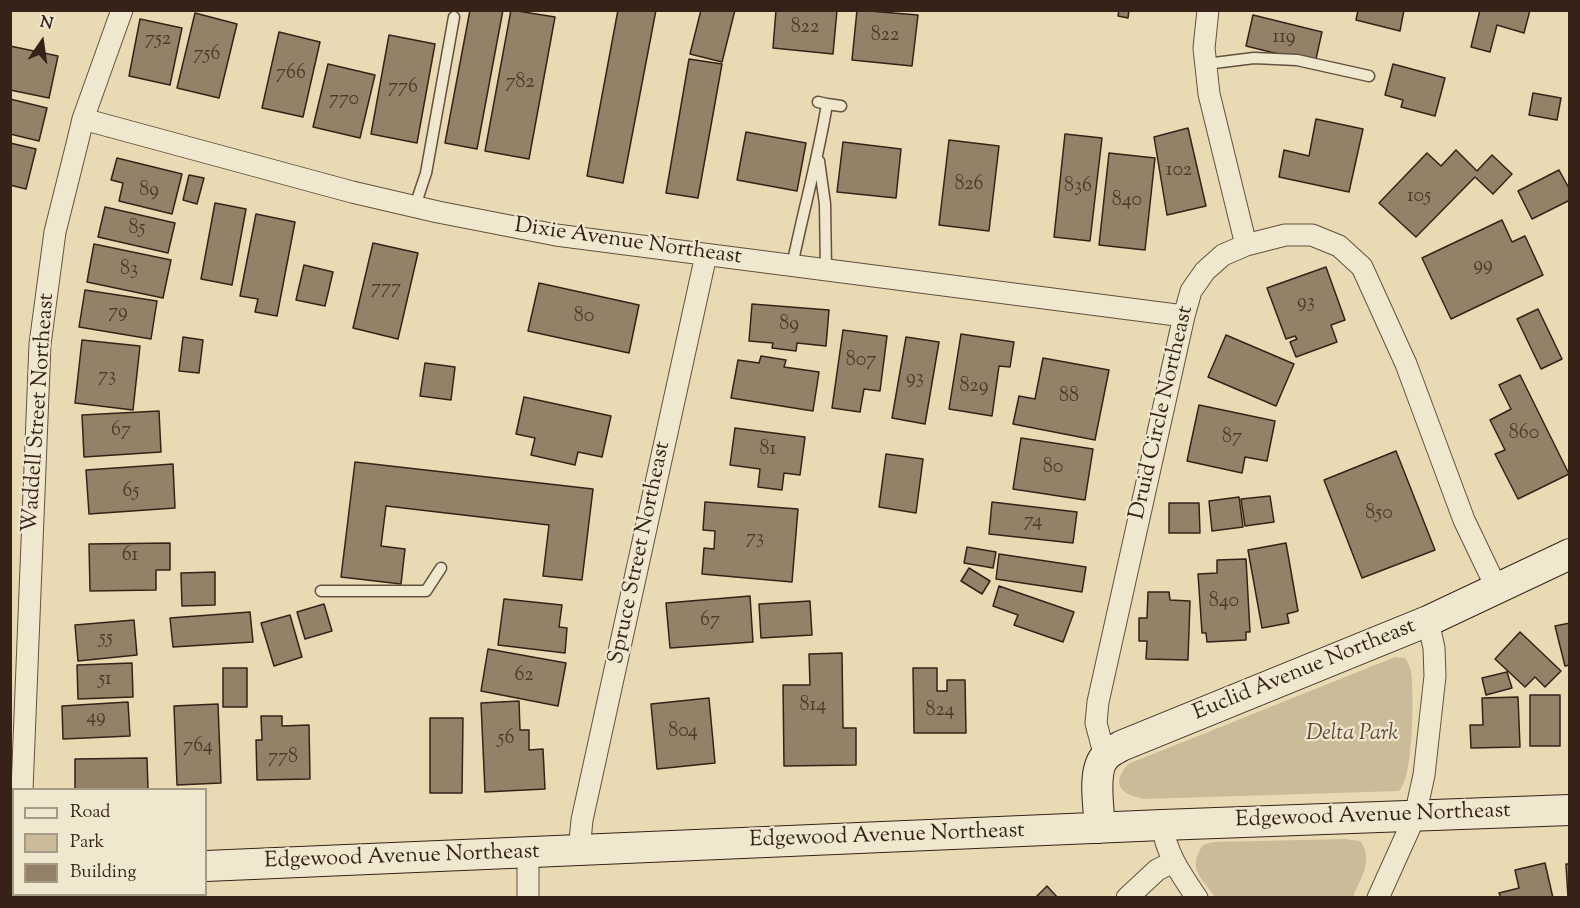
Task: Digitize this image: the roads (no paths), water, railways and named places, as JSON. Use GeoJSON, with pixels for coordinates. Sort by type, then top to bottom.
{"type":"FeatureCollection","features":[{"type":"Feature","properties":{"kind":"main road","name":"Euclid Avenue Northeast"},"geometry":{"type":"LineString","coordinates":[[1105,757],[1121,746],[1428,621],[1569,554]]}},
{"type":"Feature","properties":{"kind":"main road"},"geometry":{"type":"LineString","coordinates":[[1100,828],[1098,779],[1099,767],[1105,757]]}},
{"type":"Feature","properties":{"kind":"main road","name":"Edgewood Avenue Northeast"},"geometry":{"type":"LineString","coordinates":[[207,866],[1569,810]]}},
{"type":"Feature","properties":{"kind":"street","name":"Waddell Street Northeast"},"geometry":{"type":"LineString","coordinates":[[22,788],[40,344],[55,232],[83,119],[122,10]]}},
{"type":"Feature","properties":{"kind":"street"},"geometry":{"type":"LineString","coordinates":[[1208,10],[1204,48],[1209,94],[1246,245]]}},
{"type":"Feature","properties":{"kind":"street","name":"Dixie Avenue Northeast"},"geometry":{"type":"LineString","coordinates":[[83,119],[352,192],[438,213],[556,235],[1184,316]]}},
{"type":"Feature","properties":{"kind":"street","name":"Druid Circle Northeast"},"geometry":{"type":"LineString","coordinates":[[1105,757],[1096,723],[1098,702],[1184,316],[1191,291],[1205,271],[1223,255],[1246,245],[1285,235],[1312,235],[1339,246],[1362,267],[1406,364],[1464,520],[1497,589]]}},
{"type":"Feature","properties":{"kind":"street","name":"Spruce Street Northeast"},"geometry":{"type":"LineString","coordinates":[[579,851],[583,817],[706,255]]}},
{"type":"Feature","properties":{"kind":"street"},"geometry":{"type":"LineString","coordinates":[[1378,897],[1415,816],[1424,775],[1435,676],[1434,648],[1428,621]]}},
{"type":"Feature","properties":{"kind":"street"},"geometry":{"type":"LineString","coordinates":[[1162,825],[1173,862],[1197,897]]}},
{"type":"Feature","properties":{"kind":"street"},"geometry":{"type":"LineString","coordinates":[[528,853],[528,897]]}},
{"type":"Feature","properties":{"kind":"street"},"geometry":{"type":"LineString","coordinates":[[1127,897],[1157,870],[1173,862]]}},
{"type":"Feature","properties":{"kind":"lane"},"geometry":{"type":"LineString","coordinates":[[415,206],[426,173],[454,17]]}},
{"type":"Feature","properties":{"kind":"lane"},"geometry":{"type":"LineString","coordinates":[[1206,64],[1254,58],[1297,60],[1369,76]]}},
{"type":"Feature","properties":{"kind":"lane"},"geometry":{"type":"LineString","coordinates":[[826,270],[825,204],[819,155],[823,103],[841,106]]}},
{"type":"Feature","properties":{"kind":"lane"},"geometry":{"type":"LineString","coordinates":[[792,266],[804,205],[819,155]]}},
{"type":"Feature","properties":{"kind":"lane"},"geometry":{"type":"LineString","coordinates":[[321,591],[426,591],[441,568]]}},
{"type":"Feature","properties":{"kind":"park label","name":"Delta Park"},"geometry":{"type":"Point","coordinates":[1352,735]}}]}
